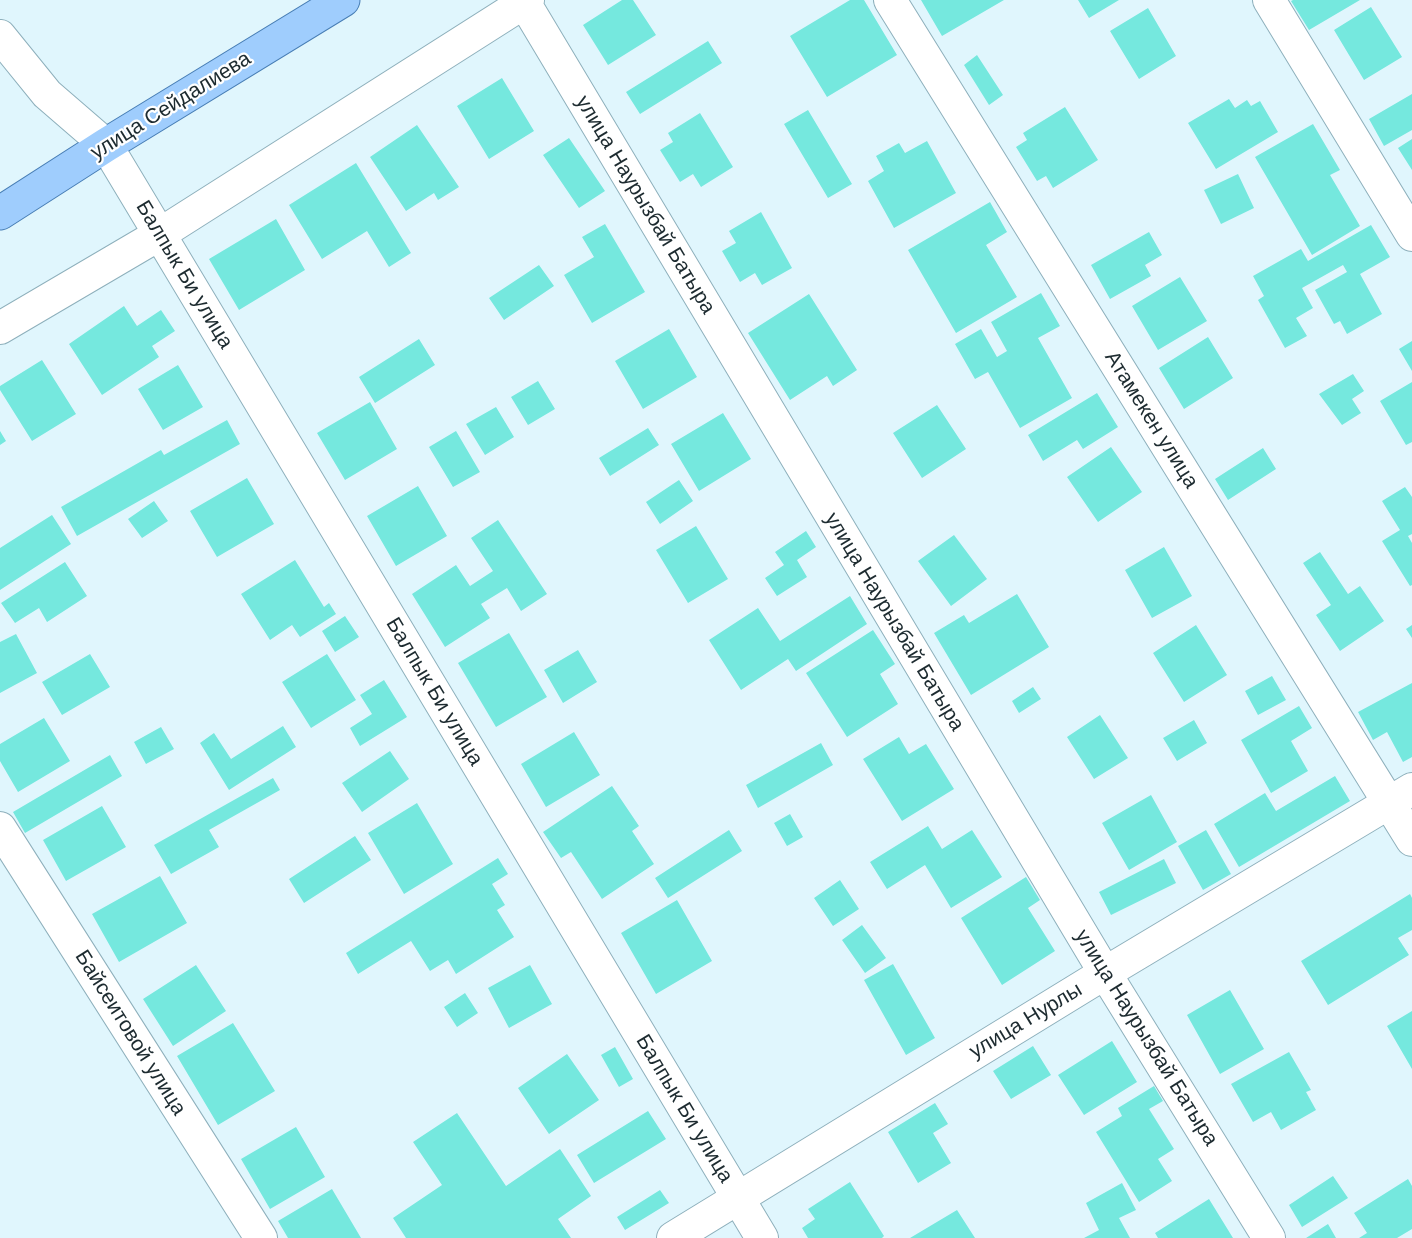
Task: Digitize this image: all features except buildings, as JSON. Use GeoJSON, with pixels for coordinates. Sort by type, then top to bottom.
{"type":"FeatureCollection","features":[{"type":"Feature","properties":{"kind":"main road","name":"улица Сейдалиева"},"geometry":{"type":"LineString","coordinates":[[0,213],[106,145],[343,0]]}},
{"type":"Feature","properties":{"kind":"street","name":"Атамекен улица"},"geometry":{"type":"LineString","coordinates":[[891,0],[1401,796],[1412,840]]}},
{"type":"Feature","properties":{"kind":"street"},"geometry":{"type":"LineString","coordinates":[[1269,0],[1412,235]]}},
{"type":"Feature","properties":{"kind":"street"},"geometry":{"type":"LineString","coordinates":[[0,328],[160,234],[526,1]]}},
{"type":"Feature","properties":{"kind":"street","name":"улица Наурызбай Батыра"},"geometry":{"type":"LineString","coordinates":[[526,1],[1105,973],[1269,1238]]}},
{"type":"Feature","properties":{"kind":"street","name":"Балпык Би улица"},"geometry":{"type":"LineString","coordinates":[[0,36],[47,94],[106,145],[762,1238]]}},
{"type":"Feature","properties":{"kind":"street","name":"улица Нурлы"},"geometry":{"type":"LineString","coordinates":[[673,1238],[1105,973],[1401,796]]}},
{"type":"Feature","properties":{"kind":"street","name":"Байсеитовой улица"},"geometry":{"type":"LineString","coordinates":[[0,828],[261,1238]]}}]}
